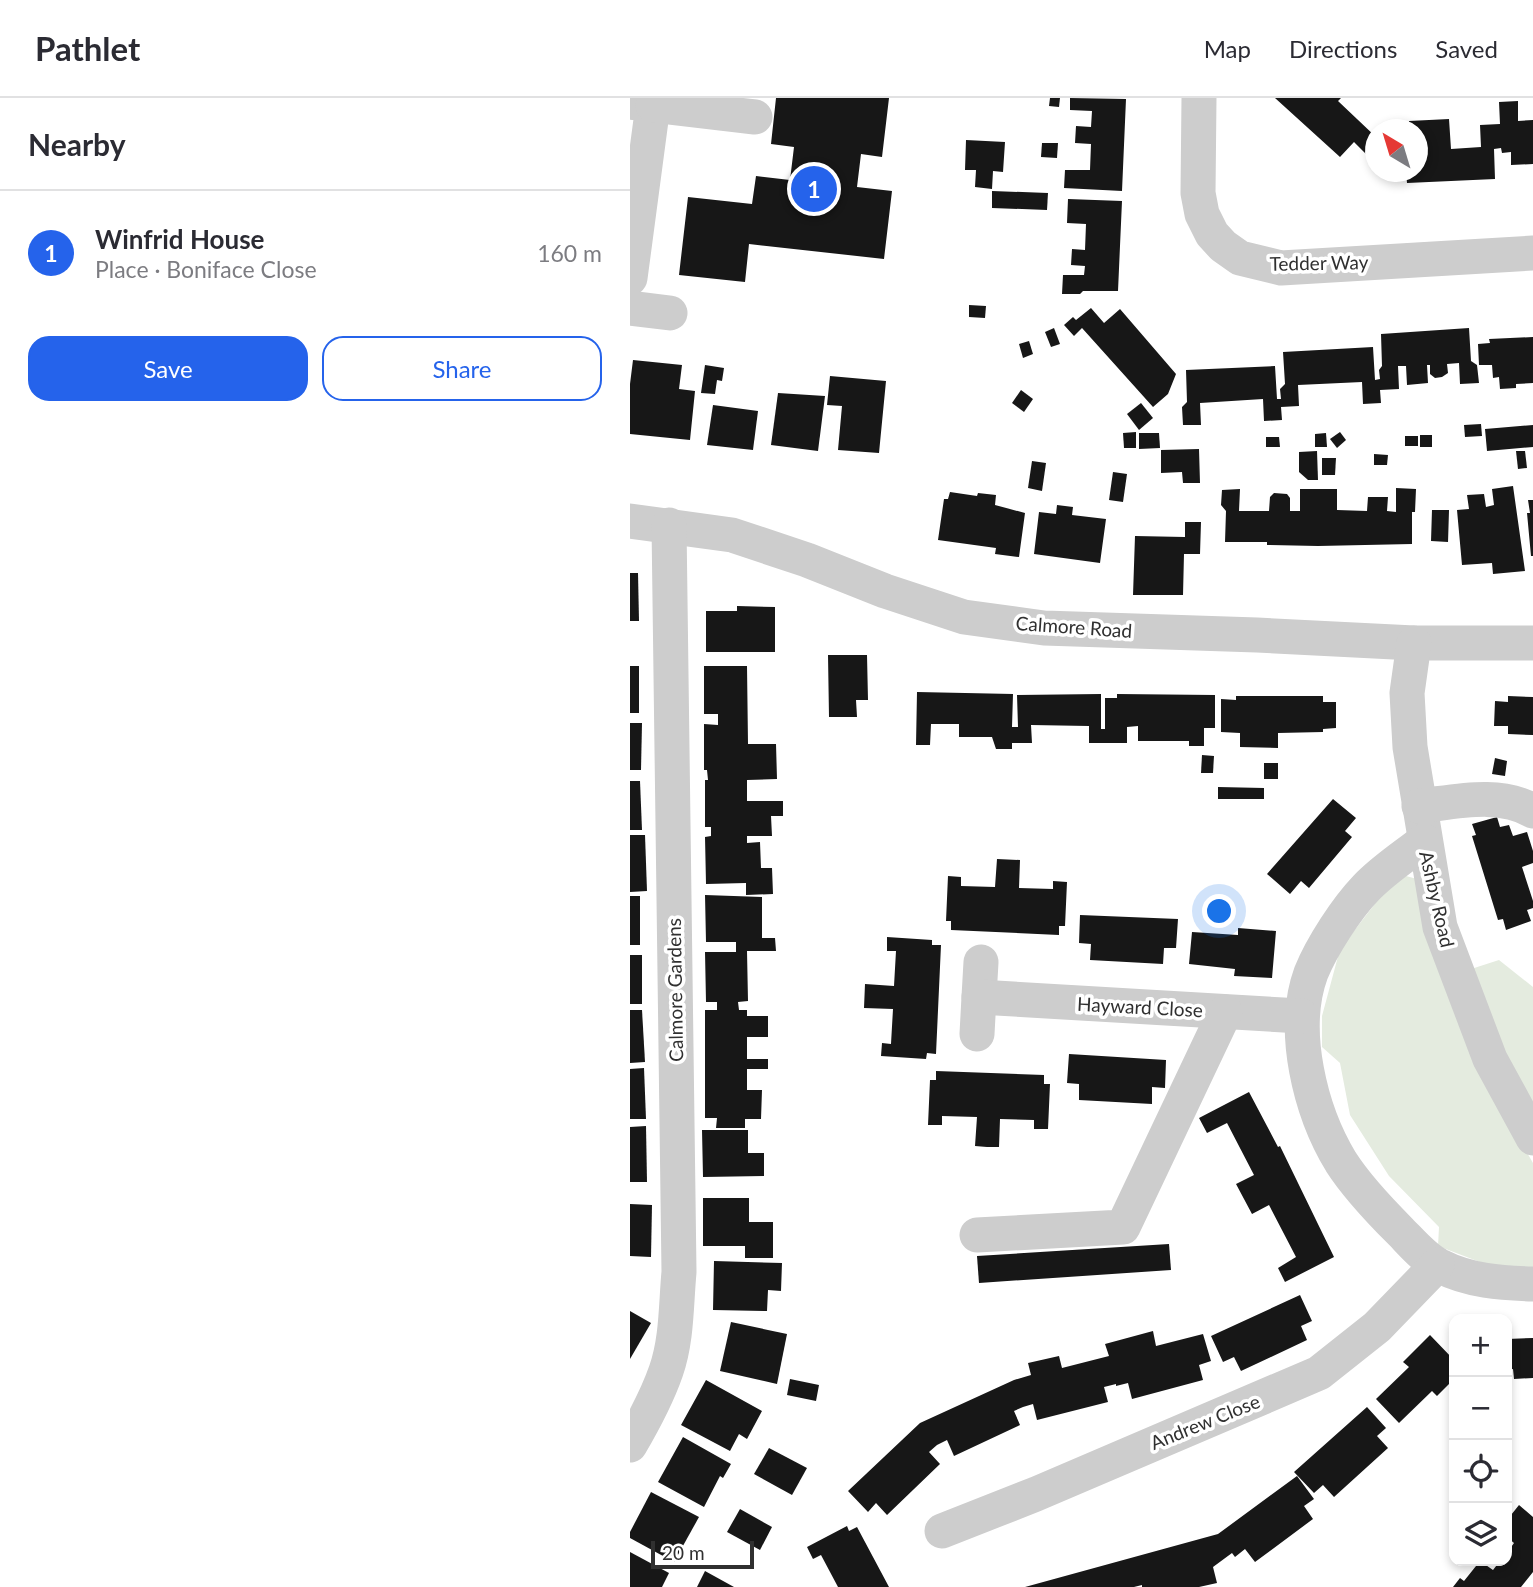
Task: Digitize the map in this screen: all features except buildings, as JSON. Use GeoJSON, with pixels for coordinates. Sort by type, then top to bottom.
{"type":"FeatureCollection","features":[{"type":"Feature","properties":{"kind":"street","name":"Tedder Way"},"geometry":{"type":"LineString","coordinates":[[1199,98],[1198,193],[1202,214],[1212,234],[1240,258],[1281,268],[1533,253]]}},
{"type":"Feature","properties":{"kind":"street"},"geometry":{"type":"LineString","coordinates":[[630,278],[641,104],[755,117]]}},
{"type":"Feature","properties":{"kind":"street"},"geometry":{"type":"LineString","coordinates":[[630,308],[670,313]]}},
{"type":"Feature","properties":{"kind":"street","name":"Calmore Road"},"geometry":{"type":"LineString","coordinates":[[630,521],[732,535],[964,617],[1044,628],[1415,643],[1533,643]]}},
{"type":"Feature","properties":{"kind":"street","name":"Calmore Gardens"},"geometry":{"type":"LineString","coordinates":[[630,1445],[647,1416],[667,1369],[676,1324],[679,1272],[669,525]]}},
{"type":"Feature","properties":{"kind":"street","name":"Ashby Road"},"geometry":{"type":"LineString","coordinates":[[1415,643],[1407,693],[1410,747],[1440,927],[1490,1059],[1533,1138]]}},
{"type":"Feature","properties":{"kind":"street"},"geometry":{"type":"LineString","coordinates":[[1419,806],[1490,799],[1525,806],[1533,811]]}},
{"type":"Feature","properties":{"kind":"street"},"geometry":{"type":"LineString","coordinates":[[1424,841],[1366,888],[1335,929],[1311,972],[1301,1016],[1306,1064],[1321,1121],[1342,1162],[1386,1217],[1437,1265],[1466,1276],[1501,1283],[1533,1284]]}},
{"type":"Feature","properties":{"kind":"street"},"geometry":{"type":"LineString","coordinates":[[977,1034],[981,962]]}},
{"type":"Feature","properties":{"kind":"street","name":"Hayward Close"},"geometry":{"type":"LineString","coordinates":[[979,997],[1301,1016]]}},
{"type":"Feature","properties":{"kind":"street"},"geometry":{"type":"LineString","coordinates":[[977,1235],[1123,1227],[1225,1012]]}},
{"type":"Feature","properties":{"kind":"street","name":"Andrew Close"},"geometry":{"type":"LineString","coordinates":[[942,1531],[1037,1494],[1319,1373],[1377,1327],[1437,1265]]}},
{"type":"Feature","properties":{"kind":"shaded area"},"geometry":{"type":"Polygon","coordinates":[[[1406,876],[1417,879],[1489,1087],[1533,1163],[1533,1269],[1485,1264],[1438,1246],[1439,1227],[1389,1176],[1350,1115],[1340,1063],[1322,1047],[1322,1016],[1340,949],[1388,887],[1406,876]]]}},
{"type":"Feature","properties":{"kind":"shaded area"},"geometry":{"type":"Polygon","coordinates":[[[1499,960],[1533,987],[1533,1110],[1495,1038],[1468,970],[1499,960]]]}},
{"type":"Feature","properties":{"kind":"place","name":"Winfrid House"},"geometry":{"type":"Point","coordinates":[814,189]}}]}
